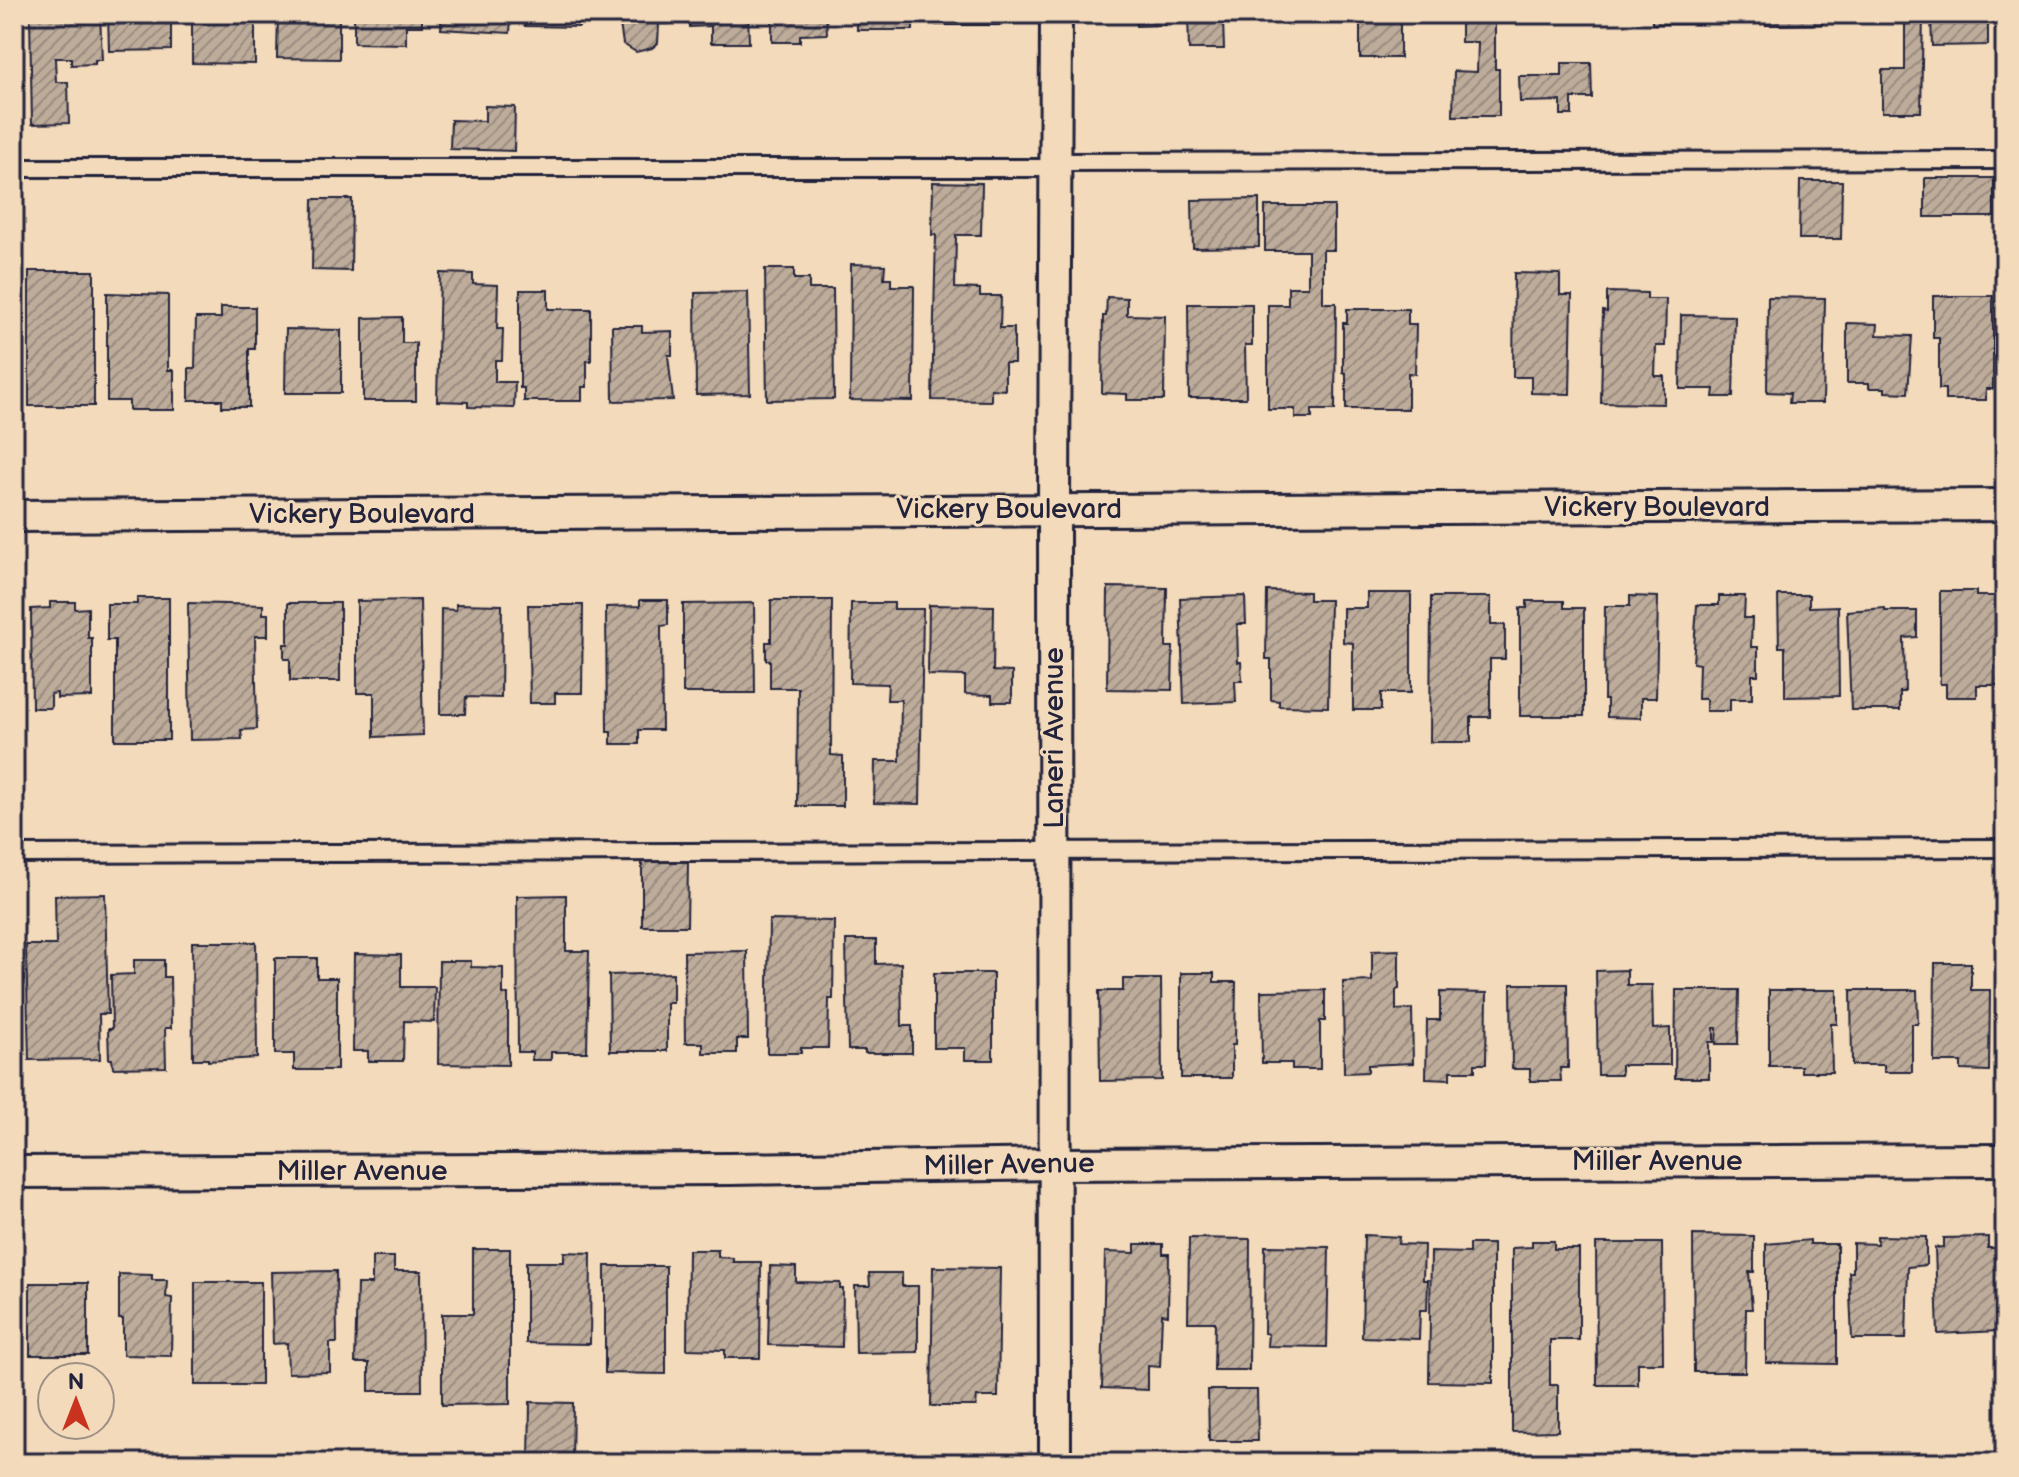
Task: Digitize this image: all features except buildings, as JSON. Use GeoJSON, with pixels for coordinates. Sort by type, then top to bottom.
{"type":"FeatureCollection","features":[{"type":"Feature","properties":{"kind":"street","name":"Laneri Avenue"},"geometry":{"type":"LineString","coordinates":[[1055,1463],[1056,14]]}},
{"type":"Feature","properties":{"kind":"street","name":"Vickery Boulevard"},"geometry":{"type":"LineString","coordinates":[[14,516],[2005,505]]}},
{"type":"Feature","properties":{"kind":"street","name":"Miller Avenue"},"geometry":{"type":"LineString","coordinates":[[14,1172],[2005,1160]]}},
{"type":"Feature","properties":{"kind":"lane"},"geometry":{"type":"LineString","coordinates":[[14,168],[2005,160]]}},
{"type":"Feature","properties":{"kind":"lane"},"geometry":{"type":"LineString","coordinates":[[14,854],[2005,848]]}}]}
